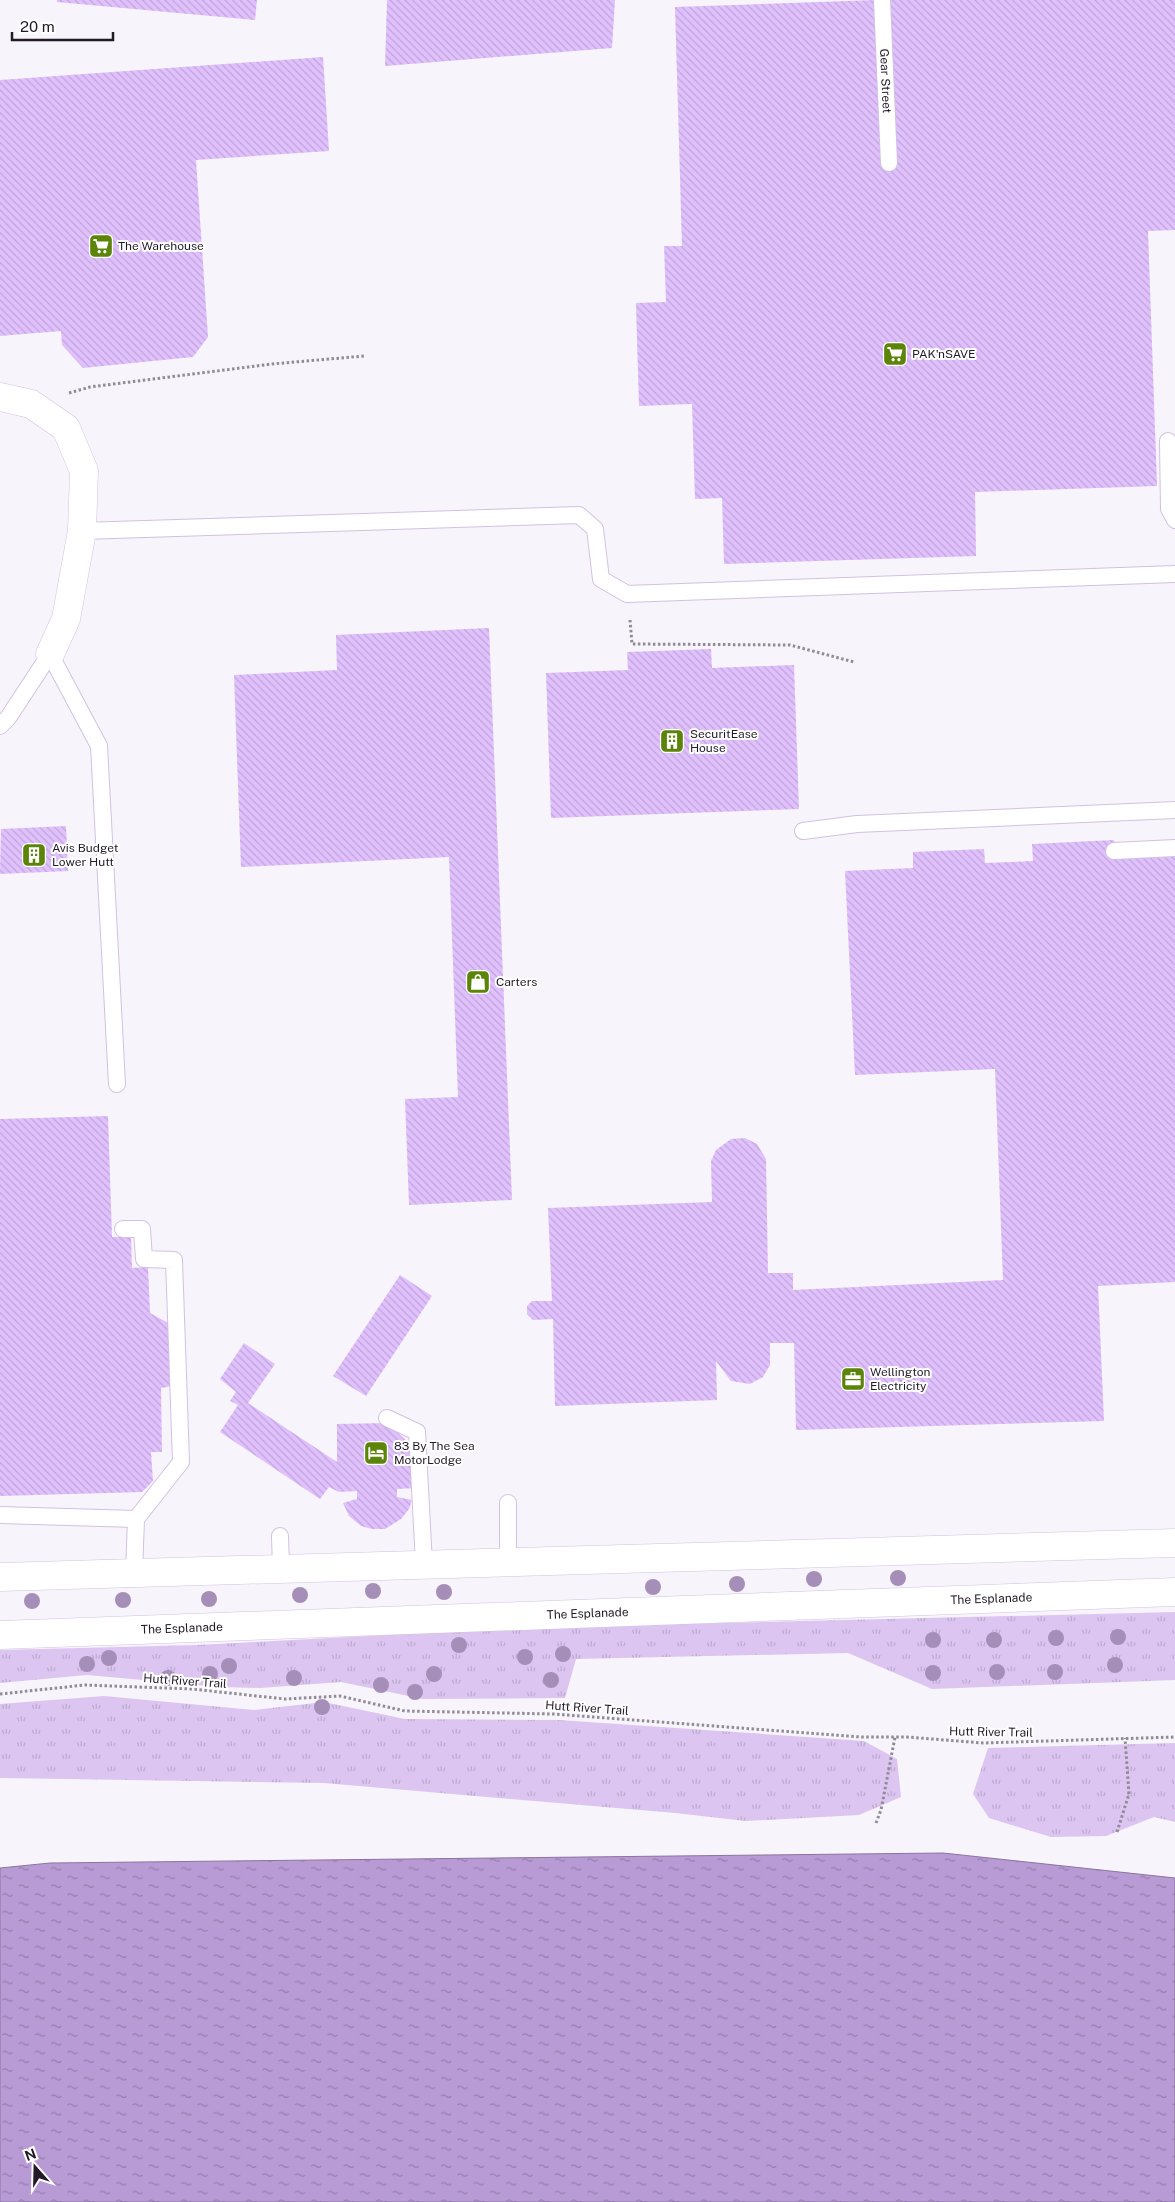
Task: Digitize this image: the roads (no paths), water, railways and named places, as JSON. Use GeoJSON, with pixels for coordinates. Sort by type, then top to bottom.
{"type":"FeatureCollection","features":[{"type":"Feature","properties":{"kind":"main road"},"geometry":{"type":"LineString","coordinates":[[0,397],[31,404],[66,428],[84,471],[82,531],[66,619],[50,654]]}},
{"type":"Feature","properties":{"kind":"main road"},"geometry":{"type":"LineString","coordinates":[[0,1577],[1175,1543]]}},
{"type":"Feature","properties":{"kind":"main road","name":"The Esplanade"},"geometry":{"type":"LineString","coordinates":[[0,1635],[1175,1592]]}},
{"type":"Feature","properties":{"kind":"lane","name":"Gear Street"},"geometry":{"type":"LineString","coordinates":[[882,0],[889,163]]}},
{"type":"Feature","properties":{"kind":"lane"},"geometry":{"type":"LineString","coordinates":[[1168,441],[1172,495],[1169,509],[1175,520]]}},
{"type":"Feature","properties":{"kind":"lane"},"geometry":{"type":"LineString","coordinates":[[82,531],[579,515],[595,529],[601,579],[627,594],[1175,574]]}},
{"type":"Feature","properties":{"kind":"lane"},"geometry":{"type":"LineString","coordinates":[[0,726],[8,718],[50,654],[99,746],[117,1084]]}},
{"type":"Feature","properties":{"kind":"lane"},"geometry":{"type":"LineString","coordinates":[[803,831],[857,824],[1175,810]]}},
{"type":"Feature","properties":{"kind":"lane"},"geometry":{"type":"LineString","coordinates":[[1114,851],[1175,848]]}},
{"type":"Feature","properties":{"kind":"lane"},"geometry":{"type":"LineString","coordinates":[[123,1229],[142,1228],[144,1259],[174,1260],[181,1462],[136,1519],[134,1573]]}},
{"type":"Feature","properties":{"kind":"lane"},"geometry":{"type":"LineString","coordinates":[[387,1418],[417,1432],[424,1564]]}},
{"type":"Feature","properties":{"kind":"lane"},"geometry":{"type":"LineString","coordinates":[[508,1503],[508,1562]]}},
{"type":"Feature","properties":{"kind":"lane"},"geometry":{"type":"LineString","coordinates":[[0,1516],[136,1519]]}},
{"type":"Feature","properties":{"kind":"lane"},"geometry":{"type":"LineString","coordinates":[[280,1536],[281,1568]]}},
{"type":"Feature","properties":{"kind":"water"},"geometry":{"type":"Polygon","coordinates":[[[943,1853],[1175,1878],[1175,2202],[0,2202],[0,1868],[50,1863],[943,1853]]]}},
{"type":"Feature","properties":{"kind":"place","name":"The Warehouse"},"geometry":{"type":"Point","coordinates":[101,246]}},
{"type":"Feature","properties":{"kind":"place","name":"PAK'nSAVE"},"geometry":{"type":"Point","coordinates":[895,354]}},
{"type":"Feature","properties":{"kind":"place","name":"SecuritEase House"},"geometry":{"type":"Point","coordinates":[672,741]}},
{"type":"Feature","properties":{"kind":"place","name":"Avis Budget Lower Hutt"},"geometry":{"type":"Point","coordinates":[34,855]}},
{"type":"Feature","properties":{"kind":"place","name":"Carters"},"geometry":{"type":"Point","coordinates":[478,982]}},
{"type":"Feature","properties":{"kind":"place","name":"Wellington Electricity"},"geometry":{"type":"Point","coordinates":[853,1379]}},
{"type":"Feature","properties":{"kind":"place","name":"83 By The Sea MotorLodge"},"geometry":{"type":"Point","coordinates":[376,1453]}}]}
